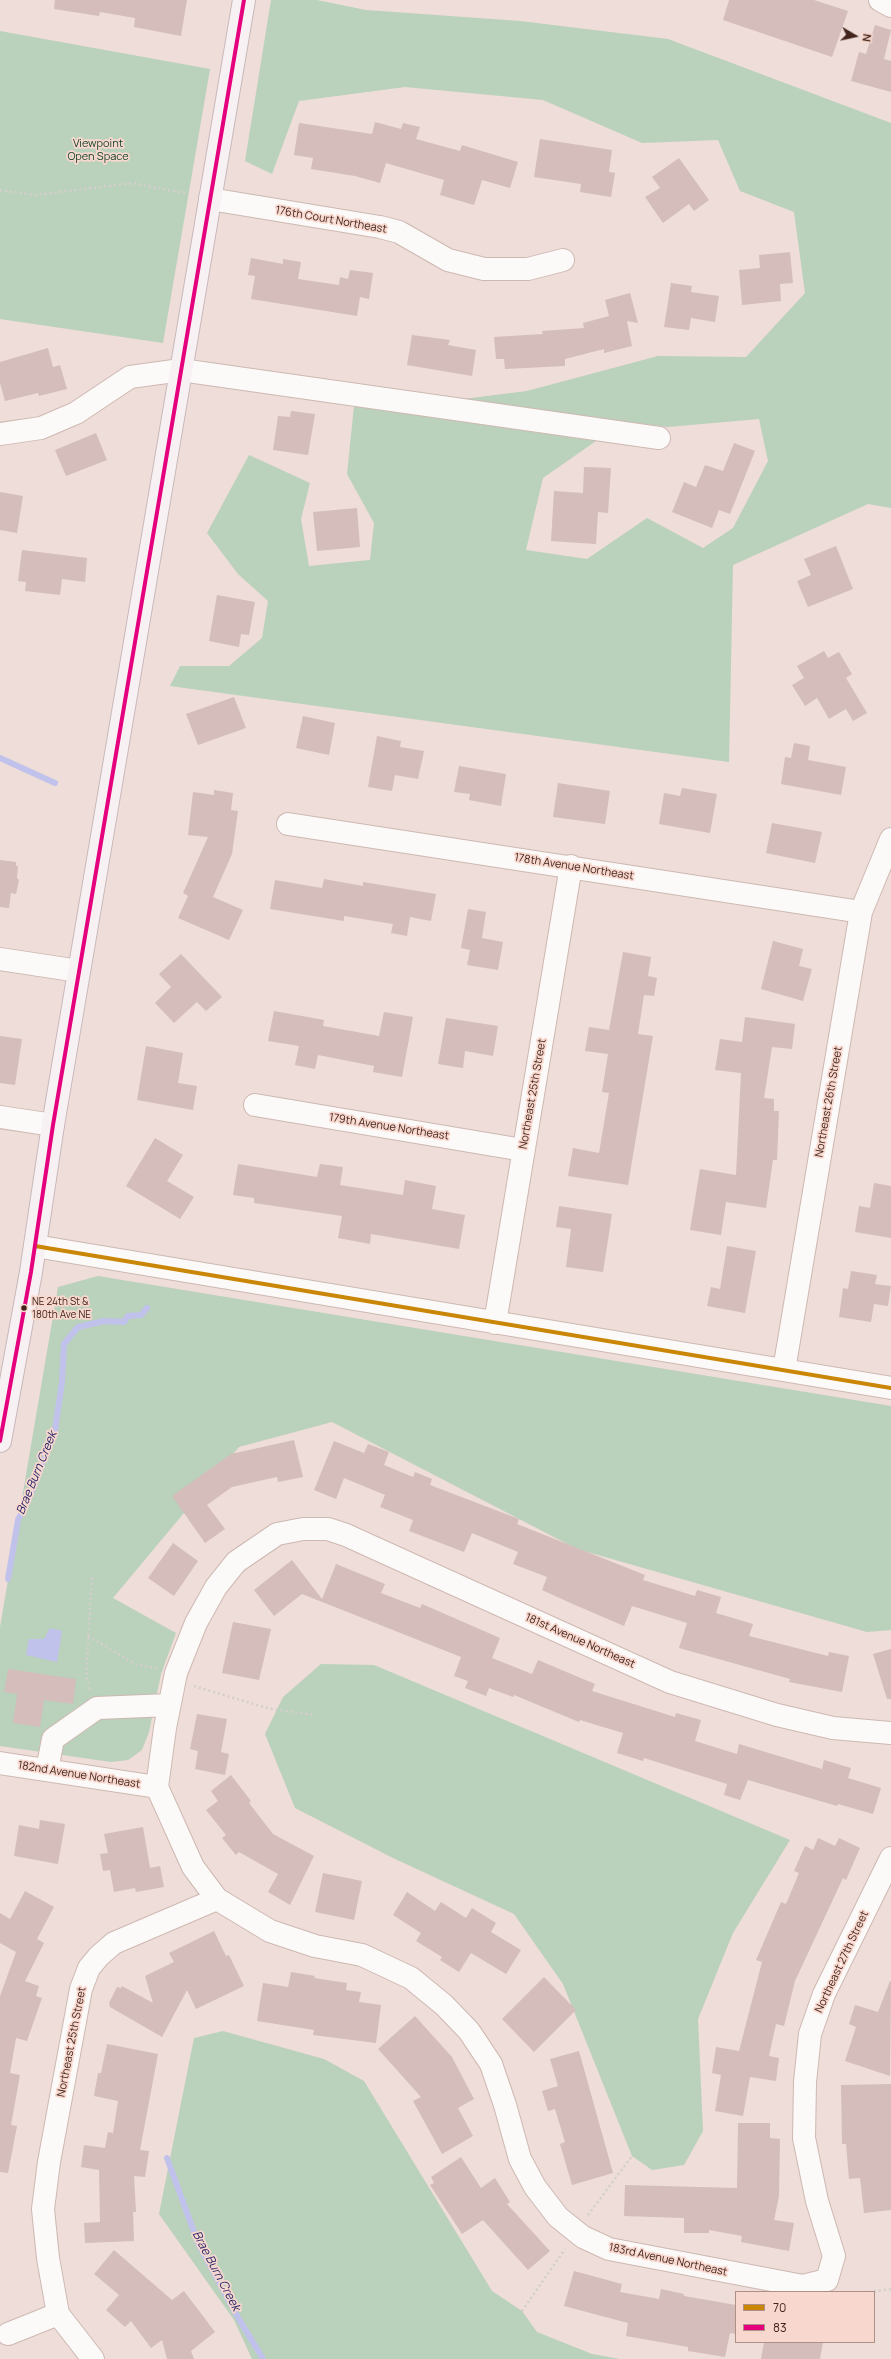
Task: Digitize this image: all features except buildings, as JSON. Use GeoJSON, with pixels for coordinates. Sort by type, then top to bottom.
{"type":"FeatureCollection","features":[{"type":"Feature","properties":{"kind":"main road"},"geometry":{"type":"LineString","coordinates":[[0,1441],[4,1397],[35,1246],[53,1125],[244,0]]}},
{"type":"Feature","properties":{"kind":"street"},"geometry":{"type":"LineString","coordinates":[[880,0],[891,6]]}},
{"type":"Feature","properties":{"kind":"street","name":"176th Court Northeast"},"geometry":{"type":"LineString","coordinates":[[210,199],[380,227],[399,232],[448,260],[484,269],[528,269],[563,260]]}},
{"type":"Feature","properties":{"kind":"street"},"geometry":{"type":"LineString","coordinates":[[0,434],[41,428],[76,413],[130,377],[181,370],[659,438]]}},
{"type":"Feature","properties":{"kind":"street","name":"178th Avenue Northeast"},"geometry":{"type":"LineString","coordinates":[[288,824],[572,866],[861,912]]}},
{"type":"Feature","properties":{"kind":"street","name":"Northeast 26th Street"},"geometry":{"type":"LineString","coordinates":[[784,1370],[861,912],[891,839]]}},
{"type":"Feature","properties":{"kind":"street","name":"Northeast 25th Street"},"geometry":{"type":"LineString","coordinates":[[495,1323],[572,866]]}},
{"type":"Feature","properties":{"kind":"street"},"geometry":{"type":"LineString","coordinates":[[0,959],[79,971]]}},
{"type":"Feature","properties":{"kind":"street","name":"179th Avenue Northeast"},"geometry":{"type":"LineString","coordinates":[[255,1105],[523,1150]]}},
{"type":"Feature","properties":{"kind":"street"},"geometry":{"type":"LineString","coordinates":[[0,1117],[53,1125]]}},
{"type":"Feature","properties":{"kind":"street"},"geometry":{"type":"LineString","coordinates":[[35,1246],[891,1388]]}},
{"type":"Feature","properties":{"kind":"street","name":"181st Avenue Northeast"},"geometry":{"type":"LineString","coordinates":[[175,1680],[196,1623],[216,1587],[236,1562],[278,1534],[303,1529],[328,1529],[346,1535],[670,1682],[777,1715],[833,1728],[891,1733]]}},
{"type":"Feature","properties":{"kind":"street"},"geometry":{"type":"LineString","coordinates":[[175,1680],[169,1705],[157,1788],[193,1867],[217,1898]]}},
{"type":"Feature","properties":{"kind":"street"},"geometry":{"type":"LineString","coordinates":[[48,1770],[53,1739],[97,1708],[169,1705]]}},
{"type":"Feature","properties":{"kind":"street","name":"182nd Avenue Northeast"},"geometry":{"type":"LineString","coordinates":[[0,1763],[157,1788]]}},
{"type":"Feature","properties":{"kind":"street","name":"Northeast 27th Street"},"geometry":{"type":"LineString","coordinates":[[833,2286],[834,2256],[817,2201],[804,2138],[805,2082],[810,2034],[824,1994],[891,1858]]}},
{"type":"Feature","properties":{"kind":"street","name":"Northeast 25th Street"},"geometry":{"type":"LineString","coordinates":[[93,2359],[58,2314],[48,2258],[43,2209],[81,1989],[89,1968],[99,1956],[114,1943],[217,1898]]}},
{"type":"Feature","properties":{"kind":"street","name":"183rd Avenue Northeast"},"geometry":{"type":"LineString","coordinates":[[217,1898],[270,1931],[315,1946],[362,1955],[411,1978],[444,2005],[469,2031],[491,2064],[505,2105],[520,2159],[535,2187],[558,2217],[583,2237],[609,2250],[803,2286],[833,2286]]}},
{"type":"Feature","properties":{"kind":"street"},"geometry":{"type":"LineString","coordinates":[[8,2334],[58,2314]]}},
{"type":"Feature","properties":{"kind":"path"},"geometry":{"type":"LineString","coordinates":[[0,190],[36,195],[134,183],[189,194]]}},
{"type":"Feature","properties":{"kind":"path"},"geometry":{"type":"LineString","coordinates":[[92,1576],[86,1676],[97,1708]]}},
{"type":"Feature","properties":{"kind":"path"},"geometry":{"type":"LineString","coordinates":[[88,1636],[137,1665],[163,1669],[175,1680],[267,1708],[314,1715]]}},
{"type":"Feature","properties":{"kind":"path"},"geometry":{"type":"LineString","coordinates":[[875,2291],[891,2289]]}},
{"type":"Feature","properties":{"kind":"green space"},"geometry":{"type":"Polygon","coordinates":[[[271,0],[317,0],[366,10],[520,21],[668,39],[891,123],[891,508],[868,504],[733,565],[729,762],[170,686],[180,666],[229,666],[262,638],[268,601],[238,574],[207,533],[249,455],[310,483],[301,519],[309,566],[370,560],[374,523],[347,474],[354,406],[596,441],[543,478],[526,550],[587,559],[647,518],[703,548],[733,528],[768,461],[759,419],[668,427],[455,400],[527,391],[658,356],[746,357],[805,293],[794,212],[740,191],[718,140],[642,143],[543,100],[405,87],[299,101],[272,174],[245,161],[271,0]]]}},
{"type":"Feature","properties":{"kind":"green space","name":"Viewpoint Open Space"},"geometry":{"type":"Polygon","coordinates":[[[0,31],[210,69],[163,343],[0,319],[0,31]]]}},
{"type":"Feature","properties":{"kind":"green space"},"geometry":{"type":"Polygon","coordinates":[[[98,1276],[891,1406],[891,1630],[867,1632],[577,1549],[332,1422],[239,1447],[113,1598],[176,1633],[161,1674],[149,1732],[142,1750],[128,1760],[111,1762],[0,1746],[0,1627],[58,1287],[98,1276]]]}},
{"type":"Feature","properties":{"kind":"green space"},"geometry":{"type":"Polygon","coordinates":[[[321,1664],[374,1665],[790,1840],[733,1933],[698,2019],[703,2131],[684,2165],[652,2170],[632,2156],[563,1984],[514,1914],[393,1858],[295,1808],[265,1734],[283,1697],[321,1664]]]}},
{"type":"Feature","properties":{"kind":"green space"},"geometry":{"type":"Polygon","coordinates":[[[223,2031],[324,2059],[364,2081],[492,2291],[522,2311],[537,2332],[592,2354],[620,2359],[252,2359],[234,2320],[159,2214],[194,2038],[223,2031]]]}},
{"type":"Feature","properties":{"kind":"water"},"geometry":{"type":"Polygon","coordinates":[[[50,1628],[62,1631],[57,1662],[26,1655],[29,1639],[44,1639],[50,1628]]]}},
{"type":"Feature","properties":{"kind":"waterway","name":"Brae Burn Creek"},"geometry":{"type":"LineString","coordinates":[[0,758],[55,783]]}},
{"type":"Feature","properties":{"kind":"waterway","name":"Brae Burn Creek"},"geometry":{"type":"LineString","coordinates":[[8,1579],[18,1520],[32,1491],[55,1430],[62,1382],[64,1344],[78,1327],[104,1321],[124,1322],[128,1316],[141,1315],[147,1308]]}},
{"type":"Feature","properties":{"kind":"waterway","name":"Brae Burn Creek"},"geometry":{"type":"LineString","coordinates":[[167,2158],[198,2243],[236,2314],[263,2359]]}},
{"type":"Feature","properties":{"kind":"transit line","name":"83"},"geometry":{"type":"LineString","coordinates":[[0,1441],[31,1272],[53,1125],[244,0]]}},
{"type":"Feature","properties":{"kind":"transit line","name":"70"},"geometry":{"type":"LineString","coordinates":[[35,1246],[891,1388]]}},
{"type":"Feature","properties":{"kind":"place","name":"NE 24th St & 180th Ave NE"},"geometry":{"type":"Point","coordinates":[24,1308]}}]}
